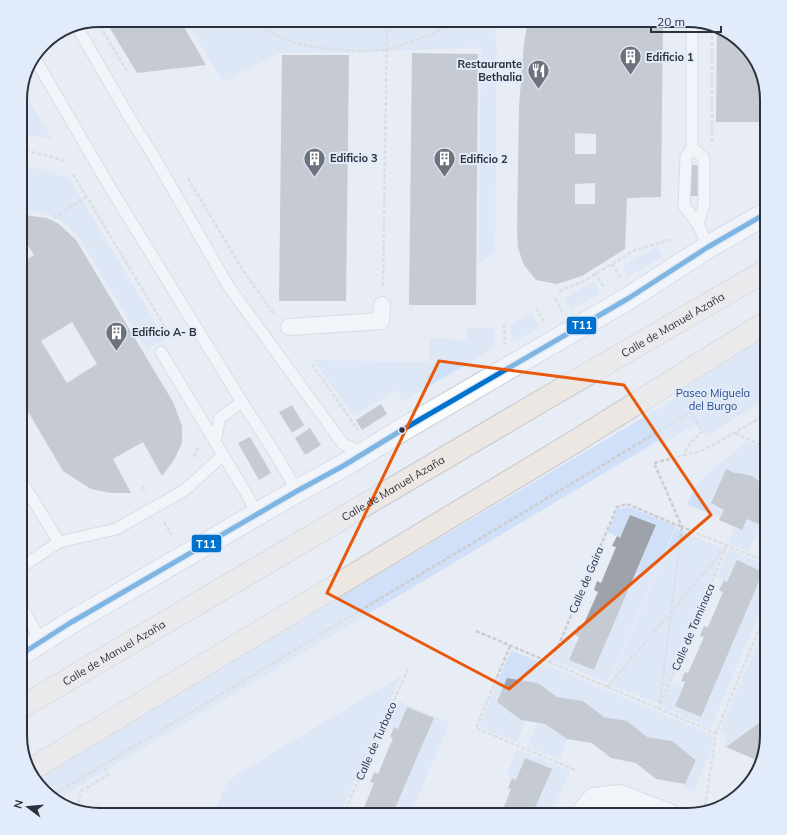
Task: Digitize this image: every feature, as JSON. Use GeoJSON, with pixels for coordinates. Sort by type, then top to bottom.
{"type":"FeatureCollection","features":[{"type":"Feature","properties":{"kind":"highway","name":"Calle de Manuel Azaña"},"geometry":{"type":"LineString","coordinates":[[27,704],[760,274]]}},
{"type":"Feature","properties":{"kind":"highway"},"geometry":{"type":"LineString","coordinates":[[35,767],[572,444],[760,326]]}},
{"type":"Feature","properties":{"kind":"street"},"geometry":{"type":"LineString","coordinates":[[27,651],[70,623],[257,514],[343,466],[362,443],[629,298],[708,247],[760,217]]}},
{"type":"Feature","properties":{"kind":"street"},"geometry":{"type":"LineString","coordinates":[[282,322],[381,321],[382,305]]}},
{"type":"Feature","properties":{"kind":"street"},"geometry":{"type":"LineString","coordinates":[[587,808],[594,799],[620,796],[651,808]]}},
{"type":"Feature","properties":{"kind":"lane"},"geometry":{"type":"LineString","coordinates":[[692,27],[692,148],[686,156],[684,206],[698,224],[708,247]]}},
{"type":"Feature","properties":{"kind":"lane"},"geometry":{"type":"LineString","coordinates":[[79,30],[229,287],[343,444],[343,466]]}},
{"type":"Feature","properties":{"kind":"lane"},"geometry":{"type":"LineString","coordinates":[[38,63],[108,184],[297,491]]}},
{"type":"Feature","properties":{"kind":"lane"},"geometry":{"type":"LineString","coordinates":[[692,148],[704,158],[704,205],[698,224]]}},
{"type":"Feature","properties":{"kind":"lane"},"geometry":{"type":"LineString","coordinates":[[161,352],[224,455],[257,514]]}},
{"type":"Feature","properties":{"kind":"lane"},"geometry":{"type":"LineString","coordinates":[[215,441],[220,418],[242,402]]}},
{"type":"Feature","properties":{"kind":"lane"},"geometry":{"type":"LineString","coordinates":[[343,444],[362,443]]}},
{"type":"Feature","properties":{"kind":"lane"},"geometry":{"type":"LineString","coordinates":[[27,563],[59,542],[116,529],[186,490],[224,455]]}},
{"type":"Feature","properties":{"kind":"lane"},"geometry":{"type":"LineString","coordinates":[[27,490],[59,542]]}},
{"type":"Feature","properties":{"kind":"lane"},"geometry":{"type":"LineString","coordinates":[[27,616],[41,642]]}},
{"type":"Feature","properties":{"kind":"path"},"geometry":{"type":"LineString","coordinates":[[101,27],[128,73]]}},
{"type":"Feature","properties":{"kind":"path"},"geometry":{"type":"LineString","coordinates":[[264,27],[283,39],[307,46],[353,51],[386,50],[427,36],[445,27]]}},
{"type":"Feature","properties":{"kind":"path"},"geometry":{"type":"LineString","coordinates":[[382,305],[387,27]]}},
{"type":"Feature","properties":{"kind":"path"},"geometry":{"type":"LineString","coordinates":[[712,32],[712,143]]}},
{"type":"Feature","properties":{"kind":"path"},"geometry":{"type":"LineString","coordinates":[[27,151],[66,161]]}},
{"type":"Feature","properties":{"kind":"path"},"geometry":{"type":"LineString","coordinates":[[73,174],[172,337]]}},
{"type":"Feature","properties":{"kind":"path"},"geometry":{"type":"LineString","coordinates":[[187,175],[242,269],[282,322]]}},
{"type":"Feature","properties":{"kind":"path"},"geometry":{"type":"LineString","coordinates":[[53,218],[86,197]]}},
{"type":"Feature","properties":{"kind":"path"},"geometry":{"type":"LineString","coordinates":[[559,290],[582,282],[635,250],[672,239]]}},
{"type":"Feature","properties":{"kind":"path"},"geometry":{"type":"LineString","coordinates":[[612,264],[624,282]]}},
{"type":"Feature","properties":{"kind":"path"},"geometry":{"type":"LineString","coordinates":[[596,273],[607,292]]}},
{"type":"Feature","properties":{"kind":"path"},"geometry":{"type":"LineString","coordinates":[[555,298],[565,317]]}},
{"type":"Feature","properties":{"kind":"path"},"geometry":{"type":"LineString","coordinates":[[536,308],[547,327]]}},
{"type":"Feature","properties":{"kind":"path"},"geometry":{"type":"LineString","coordinates":[[504,324],[505,345]]}},
{"type":"Feature","properties":{"kind":"path"},"geometry":{"type":"LineString","coordinates":[[312,364],[362,443]]}},
{"type":"Feature","properties":{"kind":"path"},"geometry":{"type":"LineString","coordinates":[[56,793],[691,412],[702,432],[691,442],[683,456]]}},
{"type":"Feature","properties":{"kind":"path"},"geometry":{"type":"LineString","coordinates":[[659,709],[682,527],[654,463],[704,450],[760,418]]}},
{"type":"Feature","properties":{"kind":"path"},"geometry":{"type":"LineString","coordinates":[[734,433],[760,445]]}},
{"type":"Feature","properties":{"kind":"path","name":"Calle de Gaira"},"geometry":{"type":"LineString","coordinates":[[551,663],[617,507],[627,504],[682,527]]}},
{"type":"Feature","properties":{"kind":"path"},"geometry":{"type":"LineString","coordinates":[[162,518],[172,535]]}},
{"type":"Feature","properties":{"kind":"path"},"geometry":{"type":"LineString","coordinates":[[682,527],[760,559]]}},
{"type":"Feature","properties":{"kind":"path"},"geometry":{"type":"LineString","coordinates":[[607,687],[727,546]]}},
{"type":"Feature","properties":{"kind":"path","name":"Calle de Taminaca"},"geometry":{"type":"LineString","coordinates":[[659,709],[727,546]]}},
{"type":"Feature","properties":{"kind":"path"},"geometry":{"type":"LineString","coordinates":[[706,806],[716,733],[760,627]]}},
{"type":"Feature","properties":{"kind":"path"},"geometry":{"type":"LineString","coordinates":[[476,632],[716,733]]}},
{"type":"Feature","properties":{"kind":"path"},"geometry":{"type":"LineString","coordinates":[[510,646],[476,728],[575,770]]}},
{"type":"Feature","properties":{"kind":"path","name":"Calle de Turbaco"},"geometry":{"type":"LineString","coordinates":[[346,808],[409,667]]}},
{"type":"Feature","properties":{"kind":"path"},"geometry":{"type":"LineString","coordinates":[[78,804],[81,791],[108,775],[103,765]]}},
{"type":"Feature","properties":{"kind":"highlighted area"},"geometry":{"type":"Polygon","coordinates":[[[439,361],[624,385],[711,515],[509,689],[327,593],[439,361]]]}},
{"type":"Feature","properties":{"kind":"green space"},"geometry":{"type":"Polygon","coordinates":[[[190,27],[494,27],[497,49],[495,253],[478,263],[481,47],[374,52],[280,53],[223,82],[190,27]]]}},
{"type":"Feature","properties":{"kind":"green space"},"geometry":{"type":"Polygon","coordinates":[[[27,97],[52,139],[27,135],[27,97]]]}},
{"type":"Feature","properties":{"kind":"green space"},"geometry":{"type":"Polygon","coordinates":[[[27,166],[69,178],[165,339],[147,349],[78,236],[54,216],[43,212],[27,211],[27,166]]]}},
{"type":"Feature","properties":{"kind":"green space"},"geometry":{"type":"Polygon","coordinates":[[[657,247],[663,257],[628,276],[623,266],[657,247]]]}},
{"type":"Feature","properties":{"kind":"green space"},"geometry":{"type":"Polygon","coordinates":[[[594,281],[600,293],[571,310],[564,298],[594,281]]]}},
{"type":"Feature","properties":{"kind":"green space"},"geometry":{"type":"Polygon","coordinates":[[[531,313],[539,328],[513,342],[510,325],[531,313]]]}},
{"type":"Feature","properties":{"kind":"green space"},"geometry":{"type":"Polygon","coordinates":[[[467,328],[494,328],[493,349],[403,401],[396,390],[354,415],[313,360],[429,362],[429,338],[466,340],[467,328]]]}},
{"type":"Feature","properties":{"kind":"green space","name":"Paseo Miguela del Burgo"},"geometry":{"type":"Polygon","coordinates":[[[760,339],[760,403],[706,436],[696,424],[661,444],[658,441],[61,797],[48,787],[39,775],[671,401],[690,381],[760,339]]]}},
{"type":"Feature","properties":{"kind":"green space"},"geometry":{"type":"Polygon","coordinates":[[[746,443],[760,447],[760,482],[752,476],[735,473],[726,469],[711,503],[724,510],[721,518],[687,504],[697,484],[708,473],[746,443]]]}},
{"type":"Feature","properties":{"kind":"green space"},"geometry":{"type":"Polygon","coordinates":[[[629,507],[676,526],[608,683],[554,661],[565,637],[576,642],[569,660],[594,670],[656,526],[630,515],[620,538],[607,532],[618,509],[629,507]]]}},
{"type":"Feature","properties":{"kind":"green space"},"geometry":{"type":"Polygon","coordinates":[[[747,519],[760,525],[760,534],[757,533],[748,551],[728,543],[735,527],[742,530],[747,519]]]}},
{"type":"Feature","properties":{"kind":"green space"},"geometry":{"type":"Polygon","coordinates":[[[676,528],[724,549],[660,704],[609,685],[676,528]]]}},
{"type":"Feature","properties":{"kind":"green space"},"geometry":{"type":"Polygon","coordinates":[[[728,549],[760,562],[760,571],[737,560],[727,582],[717,578],[728,549]]]}},
{"type":"Feature","properties":{"kind":"green space"},"geometry":{"type":"Polygon","coordinates":[[[760,579],[760,612],[711,728],[661,707],[672,683],[682,687],[675,706],[701,717],[760,579]]]}},
{"type":"Feature","properties":{"kind":"green space"},"geometry":{"type":"Polygon","coordinates":[[[760,636],[760,722],[726,747],[723,746],[728,735],[720,731],[760,636]]]}},
{"type":"Feature","properties":{"kind":"green space"},"geometry":{"type":"Polygon","coordinates":[[[511,650],[713,735],[712,748],[694,791],[683,787],[696,759],[672,741],[647,737],[627,721],[604,717],[583,701],[557,697],[538,683],[507,678],[497,702],[521,720],[526,721],[517,742],[479,727],[511,650]]]}},
{"type":"Feature","properties":{"kind":"green space"},"geometry":{"type":"Polygon","coordinates":[[[401,676],[343,808],[216,808],[228,780],[401,676]]]}},
{"type":"Feature","properties":{"kind":"green space"},"geometry":{"type":"Polygon","coordinates":[[[399,701],[450,723],[413,808],[395,808],[434,718],[407,707],[398,729],[387,725],[399,701]]]}},
{"type":"Feature","properties":{"kind":"green space"},"geometry":{"type":"Polygon","coordinates":[[[538,722],[545,724],[567,739],[560,759],[527,747],[538,722]]]}},
{"type":"Feature","properties":{"kind":"green space"},"geometry":{"type":"Polygon","coordinates":[[[517,749],[570,771],[554,808],[535,808],[552,769],[525,758],[516,780],[506,775],[517,749]]]}},
{"type":"Feature","properties":{"kind":"building"},"geometry":{"type":"Polygon","coordinates":[[[109,27],[184,27],[206,65],[137,73],[109,27]]]}},
{"type":"Feature","properties":{"kind":"building"},"geometry":{"type":"Polygon","coordinates":[[[527,27],[663,27],[661,197],[627,198],[625,249],[582,276],[557,284],[536,280],[524,265],[518,248],[519,107],[527,27]],[[575,133],[575,154],[596,154],[596,134],[575,133]],[[595,183],[575,184],[575,204],[595,204],[595,183]]]}},
{"type":"Feature","properties":{"kind":"building"},"geometry":{"type":"Polygon","coordinates":[[[717,34],[739,48],[752,68],[758,81],[760,122],[716,122],[717,34]]]}},
{"type":"Feature","properties":{"kind":"building","name":"Edificio 2"},"geometry":{"type":"Polygon","coordinates":[[[412,53],[478,54],[476,305],[409,305],[412,53]]]}},
{"type":"Feature","properties":{"kind":"building","name":"Edificio 3"},"geometry":{"type":"Polygon","coordinates":[[[282,55],[349,55],[346,301],[279,301],[282,55]]]}},
{"type":"Feature","properties":{"kind":"building"},"geometry":{"type":"Polygon","coordinates":[[[690,165],[700,165],[699,196],[689,196],[690,165]]]}},
{"type":"Feature","properties":{"kind":"building","name":"Edificio A- B"},"geometry":{"type":"Polygon","coordinates":[[[27,215],[47,218],[59,224],[76,240],[173,402],[182,426],[182,443],[174,460],[162,476],[143,442],[113,459],[131,493],[110,493],[91,489],[63,471],[27,410],[27,260],[34,255],[27,244],[27,215]],[[72,322],[41,341],[67,383],[97,364],[72,322]]]}},
{"type":"Feature","properties":{"kind":"building"},"geometry":{"type":"Polygon","coordinates":[[[381,404],[387,414],[362,430],[356,420],[381,404]]]}},
{"type":"Feature","properties":{"kind":"building"},"geometry":{"type":"Polygon","coordinates":[[[292,405],[304,425],[292,433],[279,412],[292,405]]]}},
{"type":"Feature","properties":{"kind":"building"},"geometry":{"type":"Polygon","coordinates":[[[310,428],[321,445],[305,455],[295,438],[310,428]]]}},
{"type":"Feature","properties":{"kind":"building"},"geometry":{"type":"Polygon","coordinates":[[[250,437],[271,473],[259,480],[238,443],[250,437]]]}},
{"type":"Feature","properties":{"kind":"building"},"geometry":{"type":"Polygon","coordinates":[[[726,469],[735,473],[752,476],[760,482],[760,525],[747,519],[742,530],[719,520],[724,510],[711,503],[726,469]]]}},
{"type":"Feature","properties":{"kind":"building"},"geometry":{"type":"Polygon","coordinates":[[[630,515],[656,525],[594,670],[569,660],[579,637],[575,635],[578,626],[582,628],[598,592],[594,590],[597,581],[601,583],[616,547],[612,546],[617,536],[620,538],[630,515]]]}},
{"type":"Feature","properties":{"kind":"building"},"geometry":{"type":"Polygon","coordinates":[[[737,560],[760,571],[760,579],[701,717],[675,706],[685,682],[681,681],[685,672],[688,673],[704,637],[700,636],[704,626],[708,627],[723,592],[719,590],[724,580],[727,582],[737,560]]]}},
{"type":"Feature","properties":{"kind":"building"},"geometry":{"type":"Polygon","coordinates":[[[507,678],[538,683],[557,697],[583,701],[604,717],[627,721],[647,737],[672,741],[696,760],[685,784],[656,779],[636,763],[611,758],[592,743],[567,739],[545,724],[521,720],[497,702],[507,678]]]}},
{"type":"Feature","properties":{"kind":"building"},"geometry":{"type":"Polygon","coordinates":[[[407,707],[434,718],[395,808],[364,808],[374,783],[370,782],[374,772],[378,774],[393,738],[390,737],[394,727],[398,729],[407,707]]]}},
{"type":"Feature","properties":{"kind":"building"},"geometry":{"type":"Polygon","coordinates":[[[760,722],[758,754],[755,760],[726,747],[760,722]]]}},
{"type":"Feature","properties":{"kind":"building"},"geometry":{"type":"Polygon","coordinates":[[[525,758],[552,769],[535,808],[504,808],[511,789],[508,788],[512,778],[516,780],[525,758]]]}},
{"type":"Feature","properties":{"kind":"transit line","name":"T11"},"geometry":{"type":"LineString","coordinates":[[27,651],[70,623],[297,491],[343,466],[629,298],[708,247],[760,217]]}},
{"type":"Feature","properties":{"kind":"place","name":"Edificio 1"},"geometry":{"type":"Point","coordinates":[630,76]}},
{"type":"Feature","properties":{"kind":"place","name":"Restaurante Bethalia"},"geometry":{"type":"Point","coordinates":[538,90]}},
{"type":"Feature","properties":{"kind":"place","name":"Edificio 3"},"geometry":{"type":"Point","coordinates":[314,178]}},
{"type":"Feature","properties":{"kind":"place","name":"Edificio 2"},"geometry":{"type":"Point","coordinates":[444,178]}},
{"type":"Feature","properties":{"kind":"place","name":"Edificio A- B"},"geometry":{"type":"Point","coordinates":[117,352]}}]}
